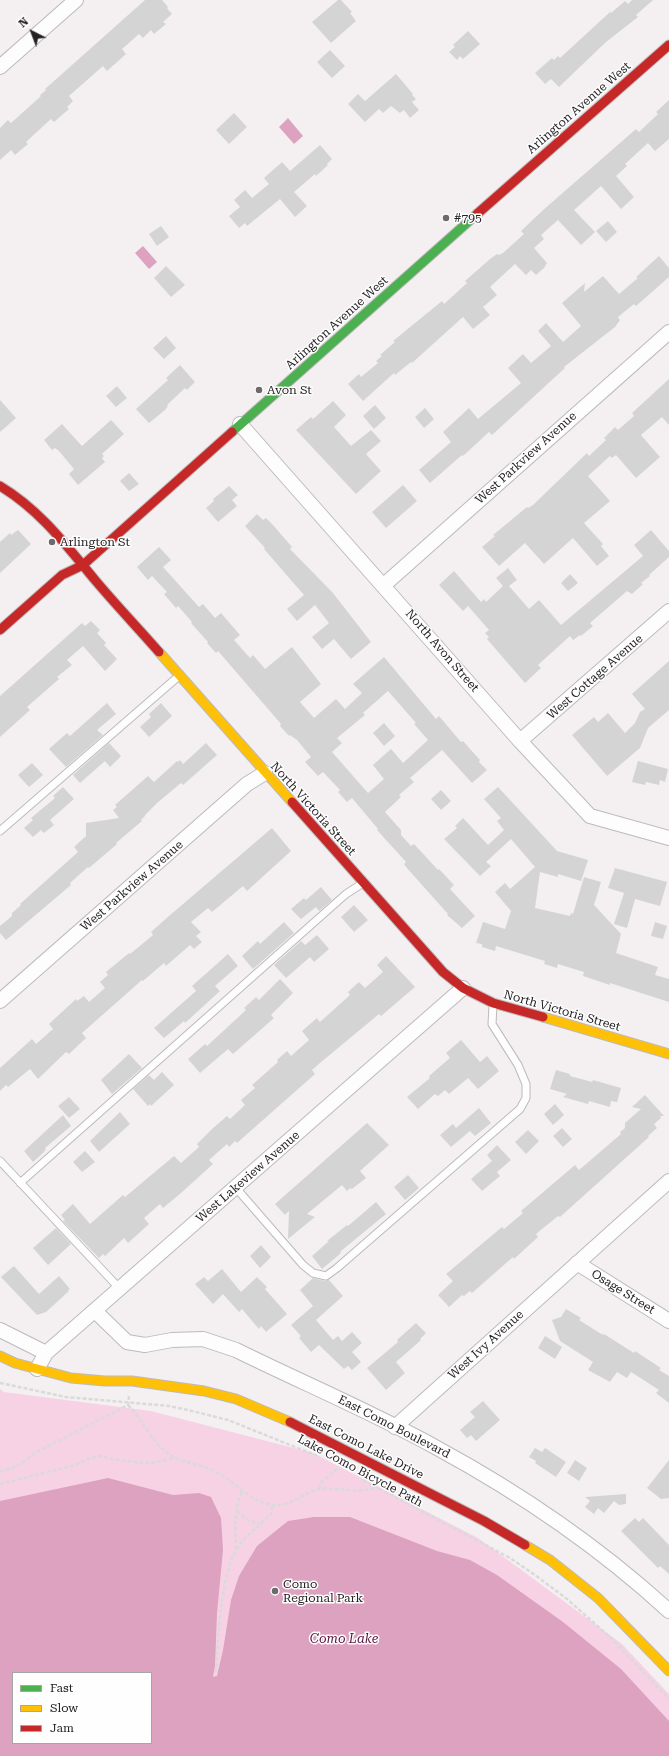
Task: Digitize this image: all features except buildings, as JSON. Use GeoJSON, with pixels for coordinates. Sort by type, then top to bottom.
{"type":"FeatureCollection","features":[{"type":"Feature","properties":{"kind":"street"},"geometry":{"type":"LineString","coordinates":[[0,68],[76,0]]}},
{"type":"Feature","properties":{"kind":"street","name":"Arlington Avenue West"},"geometry":{"type":"LineString","coordinates":[[0,630],[62,575],[83,565],[240,424],[669,45]]}},
{"type":"Feature","properties":{"kind":"street","name":"West Parkview Avenue"},"geometry":{"type":"LineString","coordinates":[[384,585],[669,332]]}},
{"type":"Feature","properties":{"kind":"street","name":"North Avon Street"},"geometry":{"type":"LineString","coordinates":[[240,424],[384,585],[520,741],[590,816],[669,838]]}},
{"type":"Feature","properties":{"kind":"street","name":"North Victoria Street"},"geometry":{"type":"LineString","coordinates":[[0,486],[13,493],[39,514],[265,773],[364,883],[427,956],[443,972],[463,988],[493,1003],[669,1054]]}},
{"type":"Feature","properties":{"kind":"street","name":"West Cottage Avenue"},"geometry":{"type":"LineString","coordinates":[[520,741],[669,611]]}},
{"type":"Feature","properties":{"kind":"street","name":"West Parkview Avenue"},"geometry":{"type":"LineString","coordinates":[[0,1001],[247,784],[265,773]]}},
{"type":"Feature","properties":{"kind":"street","name":"West Lakeview Avenue"},"geometry":{"type":"LineString","coordinates":[[37,1369],[46,1353],[463,988]]}},
{"type":"Feature","properties":{"kind":"street","name":"West Ivy Avenue"},"geometry":{"type":"LineString","coordinates":[[395,1427],[669,1181]]}},
{"type":"Feature","properties":{"kind":"street","name":"Osage Street"},"geometry":{"type":"LineString","coordinates":[[577,1263],[669,1321]]}},
{"type":"Feature","properties":{"kind":"street","name":"East Como Boulevard"},"geometry":{"type":"LineString","coordinates":[[95,1311],[127,1342],[145,1345],[172,1340],[203,1339],[236,1350],[437,1448],[510,1490],[595,1548],[669,1611]]}},
{"type":"Feature","properties":{"kind":"street"},"geometry":{"type":"LineString","coordinates":[[0,1330],[46,1353]]}},
{"type":"Feature","properties":{"kind":"street","name":"East Como Lake Drive"},"geometry":{"type":"LineString","coordinates":[[0,1356],[37,1369],[71,1378],[105,1381],[132,1381],[204,1392],[236,1400],[294,1424],[484,1521],[550,1560],[598,1598],[669,1671]]}},
{"type":"Feature","properties":{"kind":"lane"},"geometry":{"type":"LineString","coordinates":[[0,831],[180,675]]}},
{"type":"Feature","properties":{"kind":"lane"},"geometry":{"type":"LineString","coordinates":[[20,1183],[346,894],[364,883]]}},
{"type":"Feature","properties":{"kind":"lane"},"geometry":{"type":"LineString","coordinates":[[236,1188],[303,1266],[313,1273],[326,1276],[520,1109],[526,1098],[526,1084],[518,1065],[492,1024],[493,1003]]}},
{"type":"Feature","properties":{"kind":"lane"},"geometry":{"type":"LineString","coordinates":[[0,1162],[120,1288]]}},
{"type":"Feature","properties":{"kind":"path"},"geometry":{"type":"LineString","coordinates":[[0,1383],[66,1397],[128,1404],[168,1406],[228,1420],[321,1458]]}},
{"type":"Feature","properties":{"kind":"path"},"geometry":{"type":"LineString","coordinates":[[134,1394],[129,1394],[128,1404],[166,1452],[186,1463],[214,1471],[257,1501],[273,1505],[287,1503],[319,1489],[328,1488],[370,1491],[378,1487]]}},
{"type":"Feature","properties":{"kind":"path"},"geometry":{"type":"LineString","coordinates":[[0,1472],[18,1466],[38,1451],[128,1404]]}},
{"type":"Feature","properties":{"kind":"path"},"geometry":{"type":"LineString","coordinates":[[0,1484],[72,1466],[88,1459],[100,1456],[144,1463],[152,1463],[176,1458]]}},
{"type":"Feature","properties":{"kind":"path"},"geometry":{"type":"LineString","coordinates":[[333,1464],[346,1470]]}},
{"type":"Feature","properties":{"kind":"path"},"geometry":{"type":"LineString","coordinates":[[319,1489],[321,1483],[339,1467]]}},
{"type":"Feature","properties":{"kind":"path"},"geometry":{"type":"LineString","coordinates":[[359,1477],[510,1558],[534,1575],[567,1599],[611,1638],[669,1699]]}},
{"type":"Feature","properties":{"kind":"path"},"geometry":{"type":"LineString","coordinates":[[236,1550],[236,1510],[242,1491]]}},
{"type":"Feature","properties":{"kind":"path"},"geometry":{"type":"LineString","coordinates":[[216,1673],[220,1613],[225,1583],[236,1550],[242,1541],[271,1514],[273,1505]]}},
{"type":"Feature","properties":{"kind":"path"},"geometry":{"type":"LineString","coordinates":[[236,1510],[248,1520],[260,1524]]}},
{"type":"Feature","properties":{"kind":"shaded area","name":"Como Lake"},"geometry":{"type":"Polygon","coordinates":[[[0,1389],[4,1392],[151,1411],[313,1453],[478,1538],[622,1644],[669,1694],[669,1756],[0,1756],[0,1389]]]}},
{"type":"Feature","properties":{"kind":"water"},"geometry":{"type":"Polygon","coordinates":[[[288,118],[303,136],[294,144],[279,127],[288,118]]]}},
{"type":"Feature","properties":{"kind":"water"},"geometry":{"type":"Polygon","coordinates":[[[143,246],[157,262],[149,269],[135,253],[143,246]]]}},
{"type":"Feature","properties":{"kind":"water","name":"Como Lake"},"geometry":{"type":"Polygon","coordinates":[[[108,1478],[173,1495],[199,1493],[211,1497],[221,1518],[223,1550],[213,1677],[217,1676],[231,1600],[239,1576],[257,1546],[288,1521],[314,1517],[350,1517],[437,1551],[470,1560],[497,1575],[563,1622],[621,1669],[669,1721],[669,1756],[0,1756],[0,1501],[108,1478]]]}},
{"type":"Feature","properties":{"kind":"traffic: fast"},"geometry":{"type":"LineString","coordinates":[[232,432],[477,214]]}},
{"type":"Feature","properties":{"kind":"traffic: slow"},"geometry":{"type":"LineString","coordinates":[[159,652],[292,802]]}},
{"type":"Feature","properties":{"kind":"traffic: slow"},"geometry":{"type":"LineString","coordinates":[[543,1017],[669,1054]]}},
{"type":"Feature","properties":{"kind":"traffic: slow"},"geometry":{"type":"LineString","coordinates":[[0,1356],[15,1363],[71,1378],[105,1381],[132,1381],[204,1391],[236,1399],[290,1422]]}},
{"type":"Feature","properties":{"kind":"traffic: slow"},"geometry":{"type":"LineString","coordinates":[[525,1545],[550,1560],[598,1598],[669,1671]]}},
{"type":"Feature","properties":{"kind":"traffic: jam"},"geometry":{"type":"LineString","coordinates":[[477,214],[669,45]]}},
{"type":"Feature","properties":{"kind":"traffic: jam"},"geometry":{"type":"LineString","coordinates":[[0,630],[62,575],[83,565],[232,432]]}},
{"type":"Feature","properties":{"kind":"traffic: jam"},"geometry":{"type":"LineString","coordinates":[[0,486],[28,506],[52,529],[159,652]]}},
{"type":"Feature","properties":{"kind":"traffic: jam"},"geometry":{"type":"LineString","coordinates":[[292,802],[443,972],[463,988],[493,1003],[543,1017]]}},
{"type":"Feature","properties":{"kind":"traffic: jam"},"geometry":{"type":"LineString","coordinates":[[290,1422],[484,1521],[525,1545]]}},
{"type":"Feature","properties":{"kind":"place","name":"#795"},"geometry":{"type":"Point","coordinates":[446,218]}},
{"type":"Feature","properties":{"kind":"place","name":"Avon St"},"geometry":{"type":"Point","coordinates":[259,390]}},
{"type":"Feature","properties":{"kind":"place","name":"Arlington St"},"geometry":{"type":"Point","coordinates":[52,542]}},
{"type":"Feature","properties":{"kind":"place","name":"Como Regional Park"},"geometry":{"type":"Point","coordinates":[275,1591]}}]}
